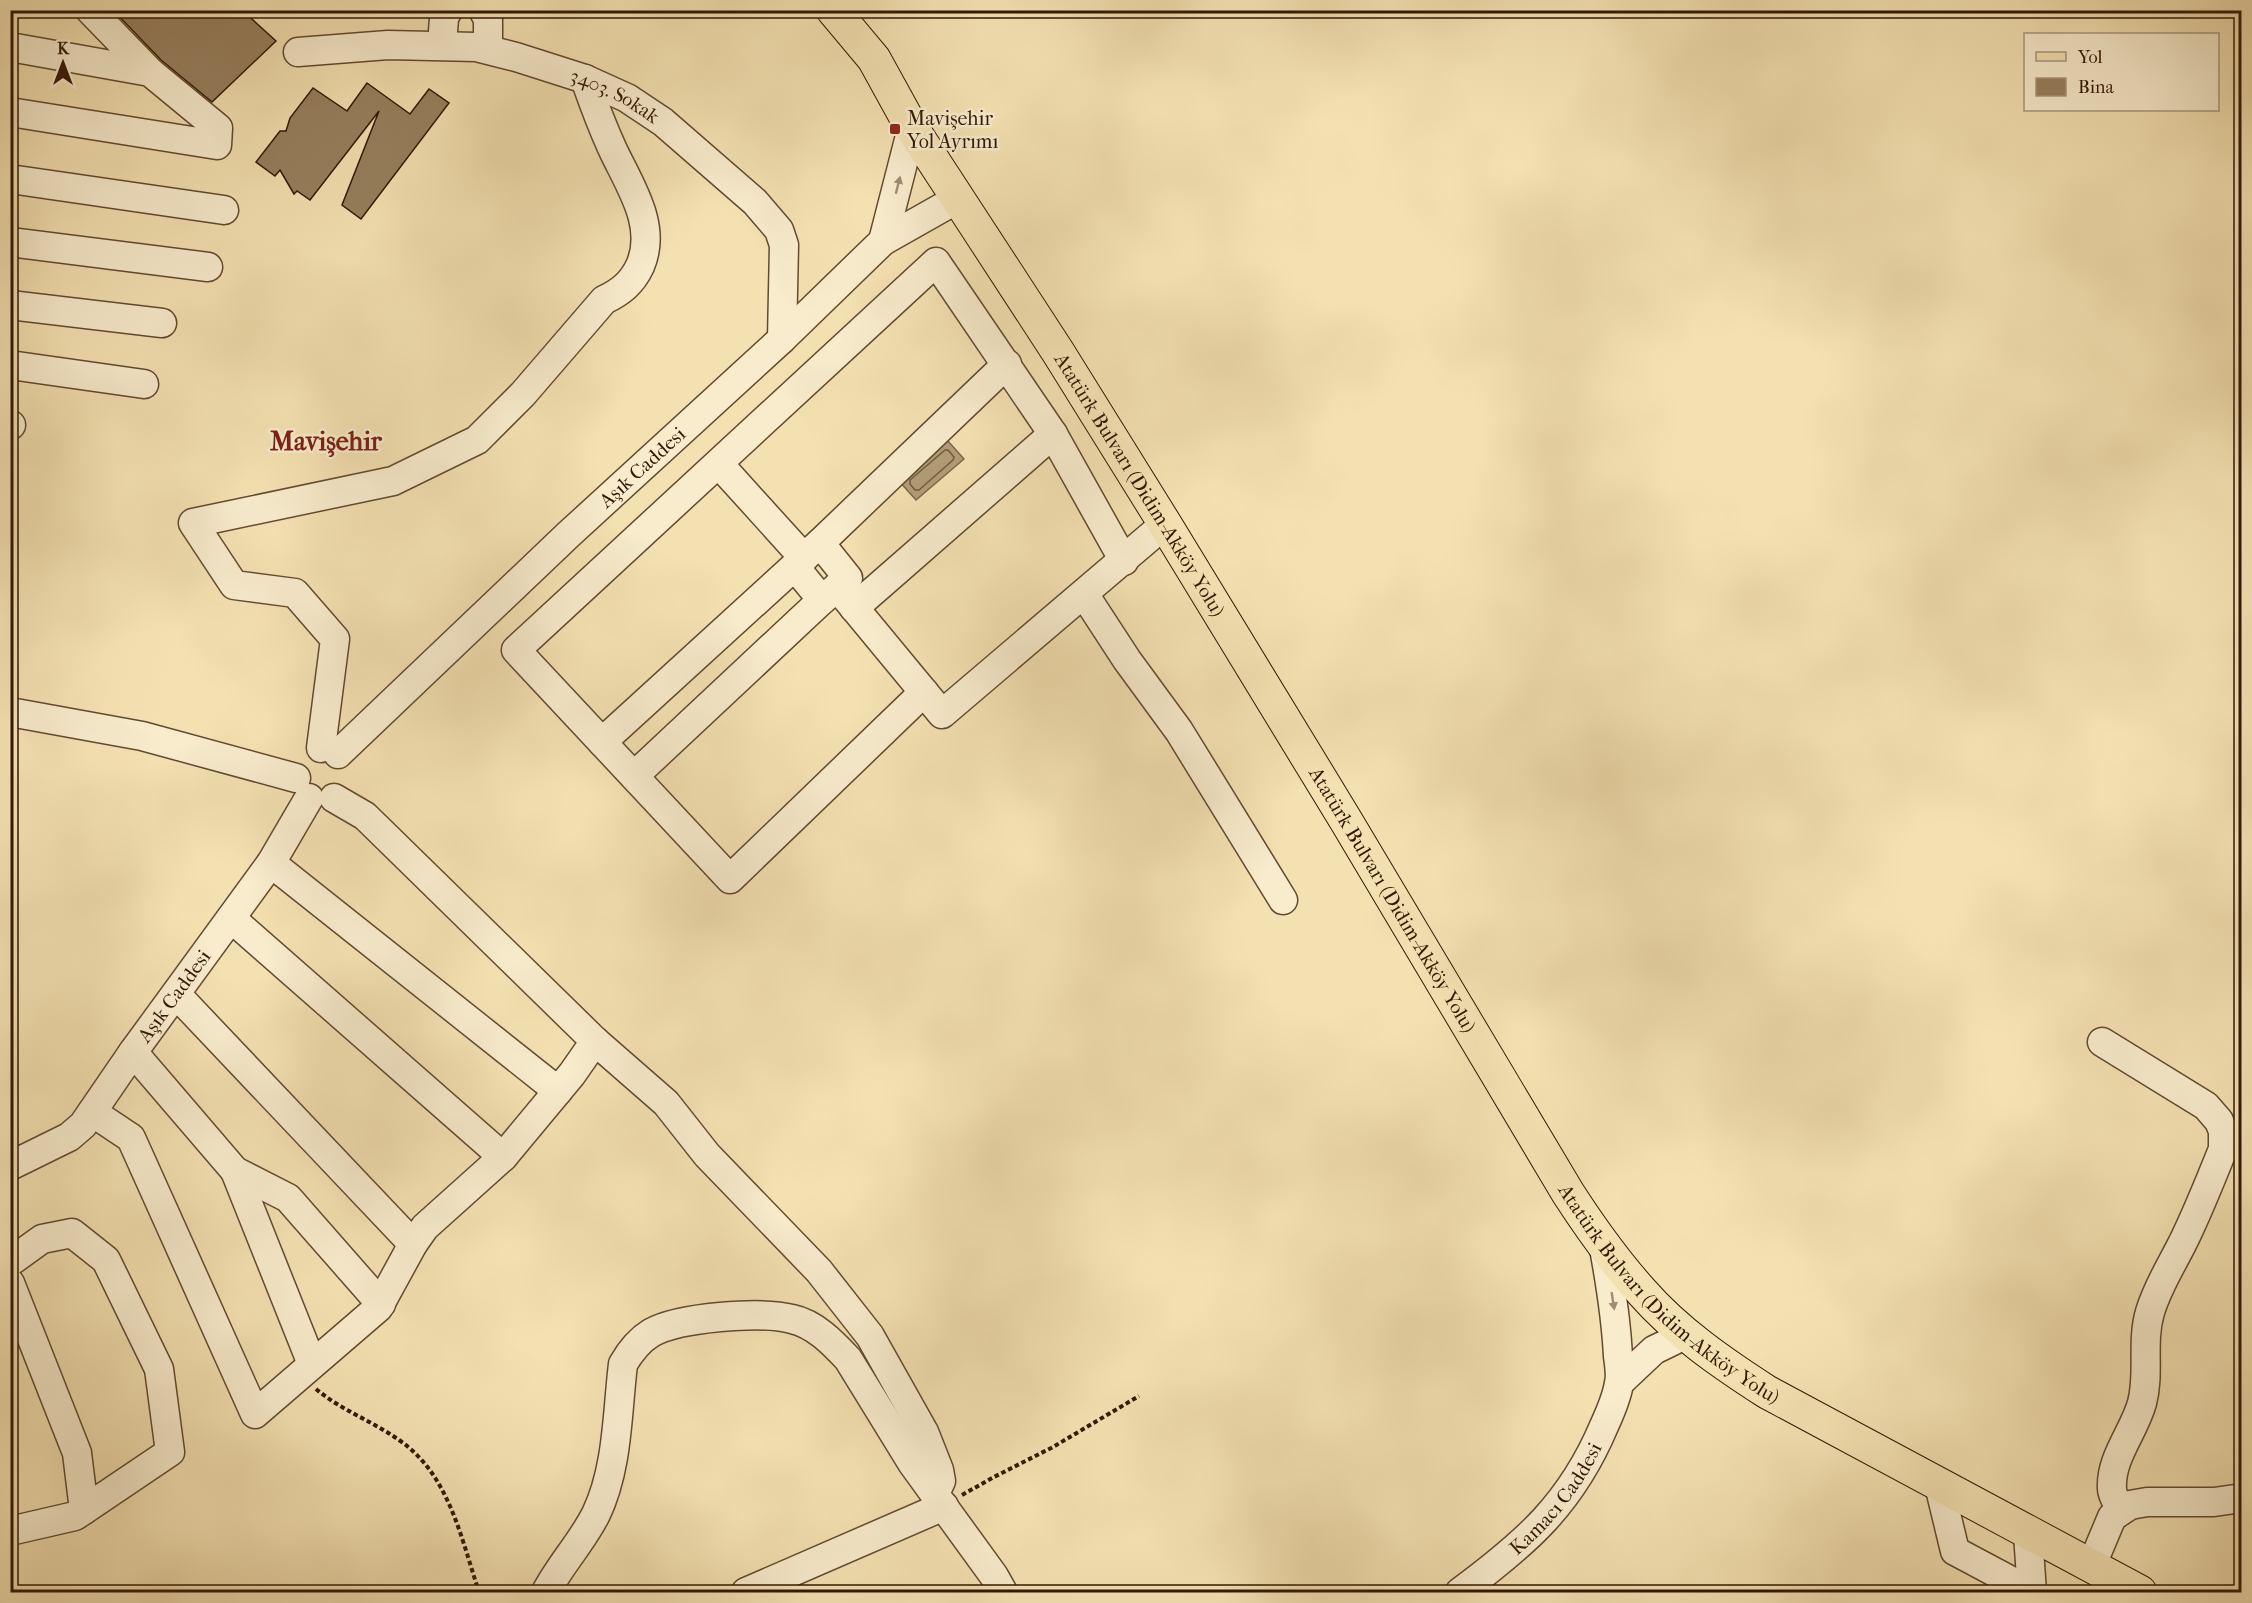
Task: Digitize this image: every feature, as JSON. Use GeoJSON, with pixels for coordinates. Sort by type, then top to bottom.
{"type":"FeatureCollection","features":[{"type":"Feature","properties":{"kind":"main road","name":"Atatürk Bulvarı (Didim-Akköy Yolu)"},"geometry":{"type":"LineString","coordinates":[[833,10],[874,59],[912,128],[959,198],[1165,524],[1345,819],[1562,1183],[1603,1243],[1642,1293],[1728,1367],[1767,1392],[2140,1593]]}},
{"type":"Feature","properties":{"kind":"street"},"geometry":{"type":"LineString","coordinates":[[10,111],[217,145],[218,128],[150,72],[90,10]]}},
{"type":"Feature","properties":{"kind":"street"},"geometry":{"type":"LineString","coordinates":[[442,45],[444,18],[448,10]]}},
{"type":"Feature","properties":{"kind":"street"},"geometry":{"type":"LineString","coordinates":[[483,10],[488,19],[488,49]]}},
{"type":"Feature","properties":{"kind":"street","name":"3403. Sokak"},"geometry":{"type":"LineString","coordinates":[[298,52],[388,45],[442,45],[488,49],[585,79],[627,98],[663,122],[755,202],[779,230],[784,245],[782,339]]}},
{"type":"Feature","properties":{"kind":"street"},"geometry":{"type":"LineString","coordinates":[[10,47],[150,72]]}},
{"type":"Feature","properties":{"kind":"street"},"geometry":{"type":"LineString","coordinates":[[329,751],[335,639],[295,593],[234,585],[193,523],[393,481],[477,440],[537,378],[604,300],[615,295],[630,283],[642,262],[646,248],[645,221],[585,79]]}},
{"type":"Feature","properties":{"kind":"street"},"geometry":{"type":"LineString","coordinates":[[883,241],[912,128]]}},
{"type":"Feature","properties":{"kind":"street"},"geometry":{"type":"LineString","coordinates":[[10,179],[224,210]]}},
{"type":"Feature","properties":{"kind":"street","name":"Aşık Caddesi"},"geometry":{"type":"LineString","coordinates":[[329,751],[782,339],[883,241],[959,198]]}},
{"type":"Feature","properties":{"kind":"street"},"geometry":{"type":"LineString","coordinates":[[10,242],[208,267]]}},
{"type":"Feature","properties":{"kind":"street"},"geometry":{"type":"LineString","coordinates":[[924,692],[730,879],[516,650],[936,262],[1053,434],[1124,561]]}},
{"type":"Feature","properties":{"kind":"street"},"geometry":{"type":"LineString","coordinates":[[10,305],[162,323]]}},
{"type":"Feature","properties":{"kind":"street"},"geometry":{"type":"LineString","coordinates":[[602,742],[807,556],[1007,364]]}},
{"type":"Feature","properties":{"kind":"street"},"geometry":{"type":"LineString","coordinates":[[10,365],[144,384]]}},
{"type":"Feature","properties":{"kind":"street"},"geometry":{"type":"LineString","coordinates":[[634,776],[838,598],[1053,434]]}},
{"type":"Feature","properties":{"kind":"street"},"geometry":{"type":"LineString","coordinates":[[719,464],[807,556],[838,598],[942,714],[1165,524]]}},
{"type":"Feature","properties":{"kind":"street"},"geometry":{"type":"LineString","coordinates":[[1084,594],[1127,660],[1179,731],[1283,900]]}},
{"type":"Feature","properties":{"kind":"street"},"geometry":{"type":"LineString","coordinates":[[10,712],[142,736],[313,791],[365,816],[595,1041],[666,1103],[707,1155],[819,1271],[870,1336],[924,1432],[939,1470],[941,1481],[939,1500]]}},
{"type":"Feature","properties":{"kind":"street","name":"Aşık Caddesi"},"geometry":{"type":"LineString","coordinates":[[312,750],[329,751],[344,760],[348,768],[346,786],[313,791],[296,770],[304,755],[312,750]]}},
{"type":"Feature","properties":{"kind":"street","name":"Aşık Caddesi"},"geometry":{"type":"LineString","coordinates":[[10,1166],[69,1137],[83,1125],[133,1052],[271,863],[313,791]]}},
{"type":"Feature","properties":{"kind":"street"},"geometry":{"type":"LineString","coordinates":[[271,863],[558,1091]]}},
{"type":"Feature","properties":{"kind":"street"},"geometry":{"type":"LineString","coordinates":[[232,919],[503,1157]]}},
{"type":"Feature","properties":{"kind":"street"},"geometry":{"type":"LineString","coordinates":[[180,989],[419,1235]]}},
{"type":"Feature","properties":{"kind":"street"},"geometry":{"type":"LineString","coordinates":[[92,1112],[131,1138],[255,1414],[381,1304],[419,1235],[503,1157],[558,1091],[595,1041]]}},
{"type":"Feature","properties":{"kind":"street"},"geometry":{"type":"LineString","coordinates":[[2102,1042],[2206,1106],[2219,1121],[2224,1140],[2223,1149],[2203,1200],[2162,1280],[2149,1316],[2142,1402],[2133,1429],[2120,1454],[2112,1480],[2111,1491],[2121,1510]]}},
{"type":"Feature","properties":{"kind":"street"},"geometry":{"type":"LineString","coordinates":[[133,1052],[235,1171],[306,1370]]}},
{"type":"Feature","properties":{"kind":"street"},"geometry":{"type":"LineString","coordinates":[[235,1171],[288,1198],[381,1304]]}},
{"type":"Feature","properties":{"kind":"street"},"geometry":{"type":"LineString","coordinates":[[10,1262],[42,1239],[72,1233],[106,1260],[159,1369],[170,1452],[75,1516],[10,1531]]}},
{"type":"Feature","properties":{"kind":"street","name":"Kamacı Caddesi"},"geometry":{"type":"LineString","coordinates":[[1461,1593],[1538,1529],[1562,1502],[1595,1448],[1620,1382],[1614,1309],[1603,1243]]}},
{"type":"Feature","properties":{"kind":"street"},"geometry":{"type":"LineString","coordinates":[[10,1283],[76,1453],[84,1510]]}},
{"type":"Feature","properties":{"kind":"street"},"geometry":{"type":"LineString","coordinates":[[546,1593],[595,1516],[607,1485],[614,1454],[623,1364],[631,1351],[641,1340],[660,1329],[739,1314],[792,1319],[821,1334],[836,1345],[848,1359],[912,1463],[1003,1593]]}},
{"type":"Feature","properties":{"kind":"street","name":"Kamacı Caddesi"},"geometry":{"type":"LineString","coordinates":[[1620,1382],[1654,1350],[1687,1334]]}},
{"type":"Feature","properties":{"kind":"street"},"geometry":{"type":"LineString","coordinates":[[1939,1485],[1955,1551],[2032,1593]]}},
{"type":"Feature","properties":{"kind":"street"},"geometry":{"type":"LineString","coordinates":[[2091,1567],[2112,1517],[2121,1510],[2139,1503],[2214,1502],[2241,1497]]}},
{"type":"Feature","properties":{"kind":"street"},"geometry":{"type":"LineString","coordinates":[[746,1593],[939,1500]]}},
{"type":"Feature","properties":{"kind":"street"},"geometry":{"type":"LineString","coordinates":[[2028,1534],[2032,1593]]}},
{"type":"Feature","properties":{"kind":"path"},"geometry":{"type":"LineString","coordinates":[[306,1370],[329,1400],[400,1440],[424,1462],[443,1490],[479,1593]]}},
{"type":"Feature","properties":{"kind":"path"},"geometry":{"type":"LineString","coordinates":[[939,1500],[1053,1447],[1139,1396]]}},
{"type":"Feature","properties":{"kind":"water"},"geometry":{"type":"Polygon","coordinates":[[[947,440],[964,459],[916,500],[899,481],[947,440]]]}},
{"type":"Feature","properties":{"kind":"building"},"geometry":{"type":"Polygon","coordinates":[[[113,10],[242,10],[276,41],[212,102],[161,60],[113,10]]]}},
{"type":"Feature","properties":{"kind":"building"},"geometry":{"type":"Polygon","coordinates":[[[367,83],[410,114],[429,89],[449,103],[361,219],[342,205],[379,111],[310,200],[297,191],[294,194],[280,170],[275,176],[256,162],[280,131],[286,131],[290,118],[313,88],[347,111],[367,83]]]}},
{"type":"Feature","properties":{"kind":"place","name":"Mavişehir Yol Ayrımı"},"geometry":{"type":"Point","coordinates":[895,129]}},
{"type":"Feature","properties":{"kind":"district","name":"Mavişehir"},"geometry":{"type":"Point","coordinates":[326,441]}}]}
